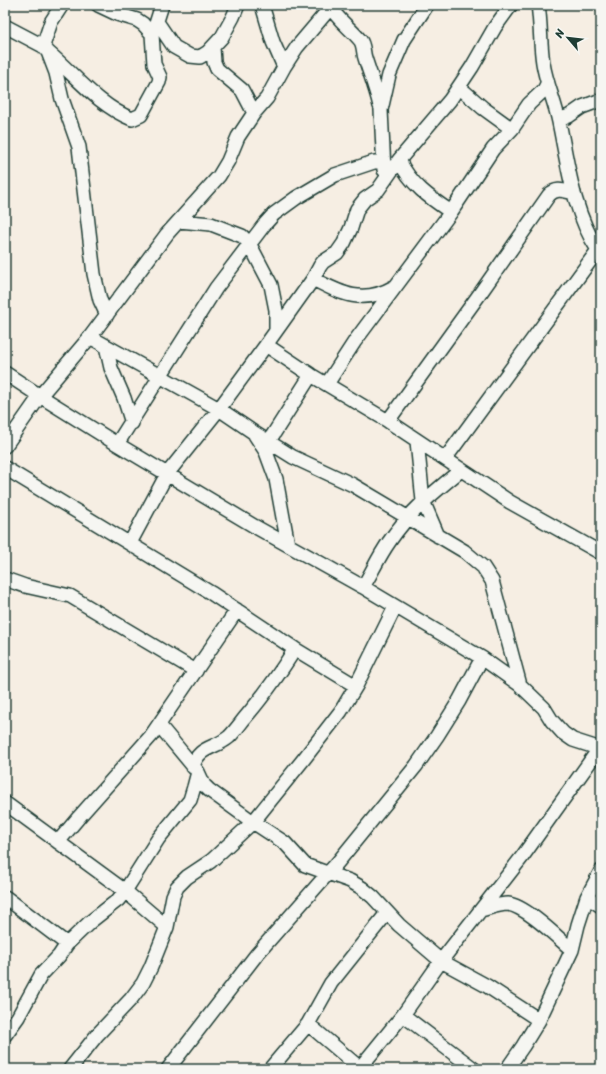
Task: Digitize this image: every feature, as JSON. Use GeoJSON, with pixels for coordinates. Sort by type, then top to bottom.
{"type":"FeatureCollection","features":[{"type":"Feature","properties":{"kind":"street"},"geometry":{"type":"LineString","coordinates":[[62,5],[52,22],[46,49],[56,73],[64,106],[79,147],[94,274],[100,300],[107,315]]}},
{"type":"Feature","properties":{"kind":"street"},"geometry":{"type":"LineString","coordinates":[[98,5],[154,28],[174,47],[190,56],[200,57],[208,52],[222,37],[234,18],[238,5]]}},
{"type":"Feature","properties":{"kind":"street"},"geometry":{"type":"LineString","coordinates":[[5,26],[46,49],[92,94],[124,116],[132,119],[141,114],[160,82],[160,77],[154,64],[154,28],[162,5]]}},
{"type":"Feature","properties":{"kind":"street"},"geometry":{"type":"LineString","coordinates":[[262,5],[273,42],[284,66]]}},
{"type":"Feature","properties":{"kind":"street"},"geometry":{"type":"LineString","coordinates":[[381,110],[389,75],[396,56],[404,40],[427,5]]}},
{"type":"Feature","properties":{"kind":"street"},"geometry":{"type":"LineString","coordinates":[[130,544],[167,474],[219,409],[313,279],[323,262],[337,253],[350,232],[357,209],[365,199],[378,190],[399,160],[433,121],[459,87],[494,27],[511,5]]}},
{"type":"Feature","properties":{"kind":"street"},"geometry":{"type":"LineString","coordinates":[[445,458],[599,248],[587,232],[574,193],[559,120],[547,84],[543,63],[538,5]]}},
{"type":"Feature","properties":{"kind":"street"},"geometry":{"type":"LineString","coordinates":[[5,446],[40,396],[90,337],[167,234],[218,176],[228,161],[238,137],[254,113],[268,98],[284,66],[297,47],[332,6],[363,45],[364,56],[377,91],[381,110],[384,162],[383,182]]}},
{"type":"Feature","properties":{"kind":"street"},"geometry":{"type":"LineString","coordinates":[[213,47],[214,62],[217,69],[242,90],[254,113]]}},
{"type":"Feature","properties":{"kind":"street"},"geometry":{"type":"LineString","coordinates":[[327,384],[374,316],[398,286],[451,212],[493,149],[512,129],[529,104],[544,90],[547,84]]}},
{"type":"Feature","properties":{"kind":"street"},"geometry":{"type":"LineString","coordinates":[[459,87],[483,108],[512,129]]}},
{"type":"Feature","properties":{"kind":"street"},"geometry":{"type":"LineString","coordinates":[[559,120],[569,116],[582,106],[601,100]]}},
{"type":"Feature","properties":{"kind":"street"},"geometry":{"type":"LineString","coordinates":[[399,160],[409,177],[430,197],[451,212]]}},
{"type":"Feature","properties":{"kind":"street"},"geometry":{"type":"LineString","coordinates":[[117,444],[132,423],[216,288],[249,243],[274,214],[296,198],[335,175],[374,162],[384,162]]}},
{"type":"Feature","properties":{"kind":"street"},"geometry":{"type":"LineString","coordinates":[[388,421],[549,195],[552,192],[559,190],[574,193]]}},
{"type":"Feature","properties":{"kind":"street"},"geometry":{"type":"LineString","coordinates":[[179,221],[211,224],[242,236],[249,243],[271,285],[276,310],[276,331]]}},
{"type":"Feature","properties":{"kind":"street"},"geometry":{"type":"LineString","coordinates":[[313,279],[356,297],[376,296],[398,286]]}},
{"type":"Feature","properties":{"kind":"street"},"geometry":{"type":"LineString","coordinates":[[90,337],[219,409],[253,432],[306,464],[353,485],[464,551],[483,567],[492,581],[520,685]]}},
{"type":"Feature","properties":{"kind":"street"},"geometry":{"type":"LineString","coordinates":[[266,345],[311,375],[388,421],[510,502],[601,552]]}},
{"type":"Feature","properties":{"kind":"street"},"geometry":{"type":"LineString","coordinates":[[106,346],[111,368],[124,398],[132,423]]}},
{"type":"Feature","properties":{"kind":"street"},"geometry":{"type":"LineString","coordinates":[[5,373],[167,474],[363,587],[482,658],[520,685],[544,708],[552,721],[563,733],[573,740],[600,749],[481,910],[440,961],[403,1015],[360,1069],[308,1024]]}},
{"type":"Feature","properties":{"kind":"street"},"geometry":{"type":"LineString","coordinates":[[269,442],[311,375]]}},
{"type":"Feature","properties":{"kind":"street"},"geometry":{"type":"LineString","coordinates":[[253,432],[266,452],[276,479],[288,545]]}},
{"type":"Feature","properties":{"kind":"street"},"geometry":{"type":"LineString","coordinates":[[417,441],[423,501],[438,536]]}},
{"type":"Feature","properties":{"kind":"street"},"geometry":{"type":"LineString","coordinates":[[5,468],[211,593],[296,649],[356,686]]}},
{"type":"Feature","properties":{"kind":"street"},"geometry":{"type":"LineString","coordinates":[[363,587],[388,543],[408,518],[423,501],[461,470]]}},
{"type":"Feature","properties":{"kind":"street"},"geometry":{"type":"LineString","coordinates":[[5,579],[25,586],[70,596],[196,671]]}},
{"type":"Feature","properties":{"kind":"street"},"geometry":{"type":"LineString","coordinates":[[70,1069],[97,1035],[131,999],[143,983],[167,927],[173,896],[177,887],[187,877],[211,861],[253,822],[341,711],[356,686],[395,607]]}},
{"type":"Feature","properties":{"kind":"street"},"geometry":{"type":"LineString","coordinates":[[58,842],[151,736],[237,610]]}},
{"type":"Feature","properties":{"kind":"street"},"geometry":{"type":"LineString","coordinates":[[5,1035],[18,1017],[41,975],[59,956],[67,944],[90,922],[118,900],[161,834],[190,800],[194,788],[196,769],[195,759],[199,754],[224,741],[238,727],[278,676],[296,649]]}},
{"type":"Feature","properties":{"kind":"street"},"geometry":{"type":"LineString","coordinates":[[168,1069],[257,954],[328,873],[416,766],[433,742],[482,658]]}},
{"type":"Feature","properties":{"kind":"street"},"geometry":{"type":"LineString","coordinates":[[160,724],[196,769],[204,785],[209,790],[285,843],[305,865],[350,881],[362,888],[440,961],[487,986],[539,1020]]}},
{"type":"Feature","properties":{"kind":"street"},"geometry":{"type":"LineString","coordinates":[[5,803],[125,891],[167,927]]}},
{"type":"Feature","properties":{"kind":"street"},"geometry":{"type":"LineString","coordinates":[[507,1069],[539,1020],[572,950],[587,897],[601,871]]}},
{"type":"Feature","properties":{"kind":"street"},"geometry":{"type":"LineString","coordinates":[[5,897],[67,944]]}},
{"type":"Feature","properties":{"kind":"street"},"geometry":{"type":"LineString","coordinates":[[587,897],[601,906]]}},
{"type":"Feature","properties":{"kind":"street"},"geometry":{"type":"LineString","coordinates":[[481,910],[508,904],[524,910],[572,950]]}},
{"type":"Feature","properties":{"kind":"street"},"geometry":{"type":"LineString","coordinates":[[270,1069],[308,1024],[331,983],[387,913]]}},
{"type":"Feature","properties":{"kind":"street"},"geometry":{"type":"LineString","coordinates":[[403,1015],[474,1069]]}}]}
